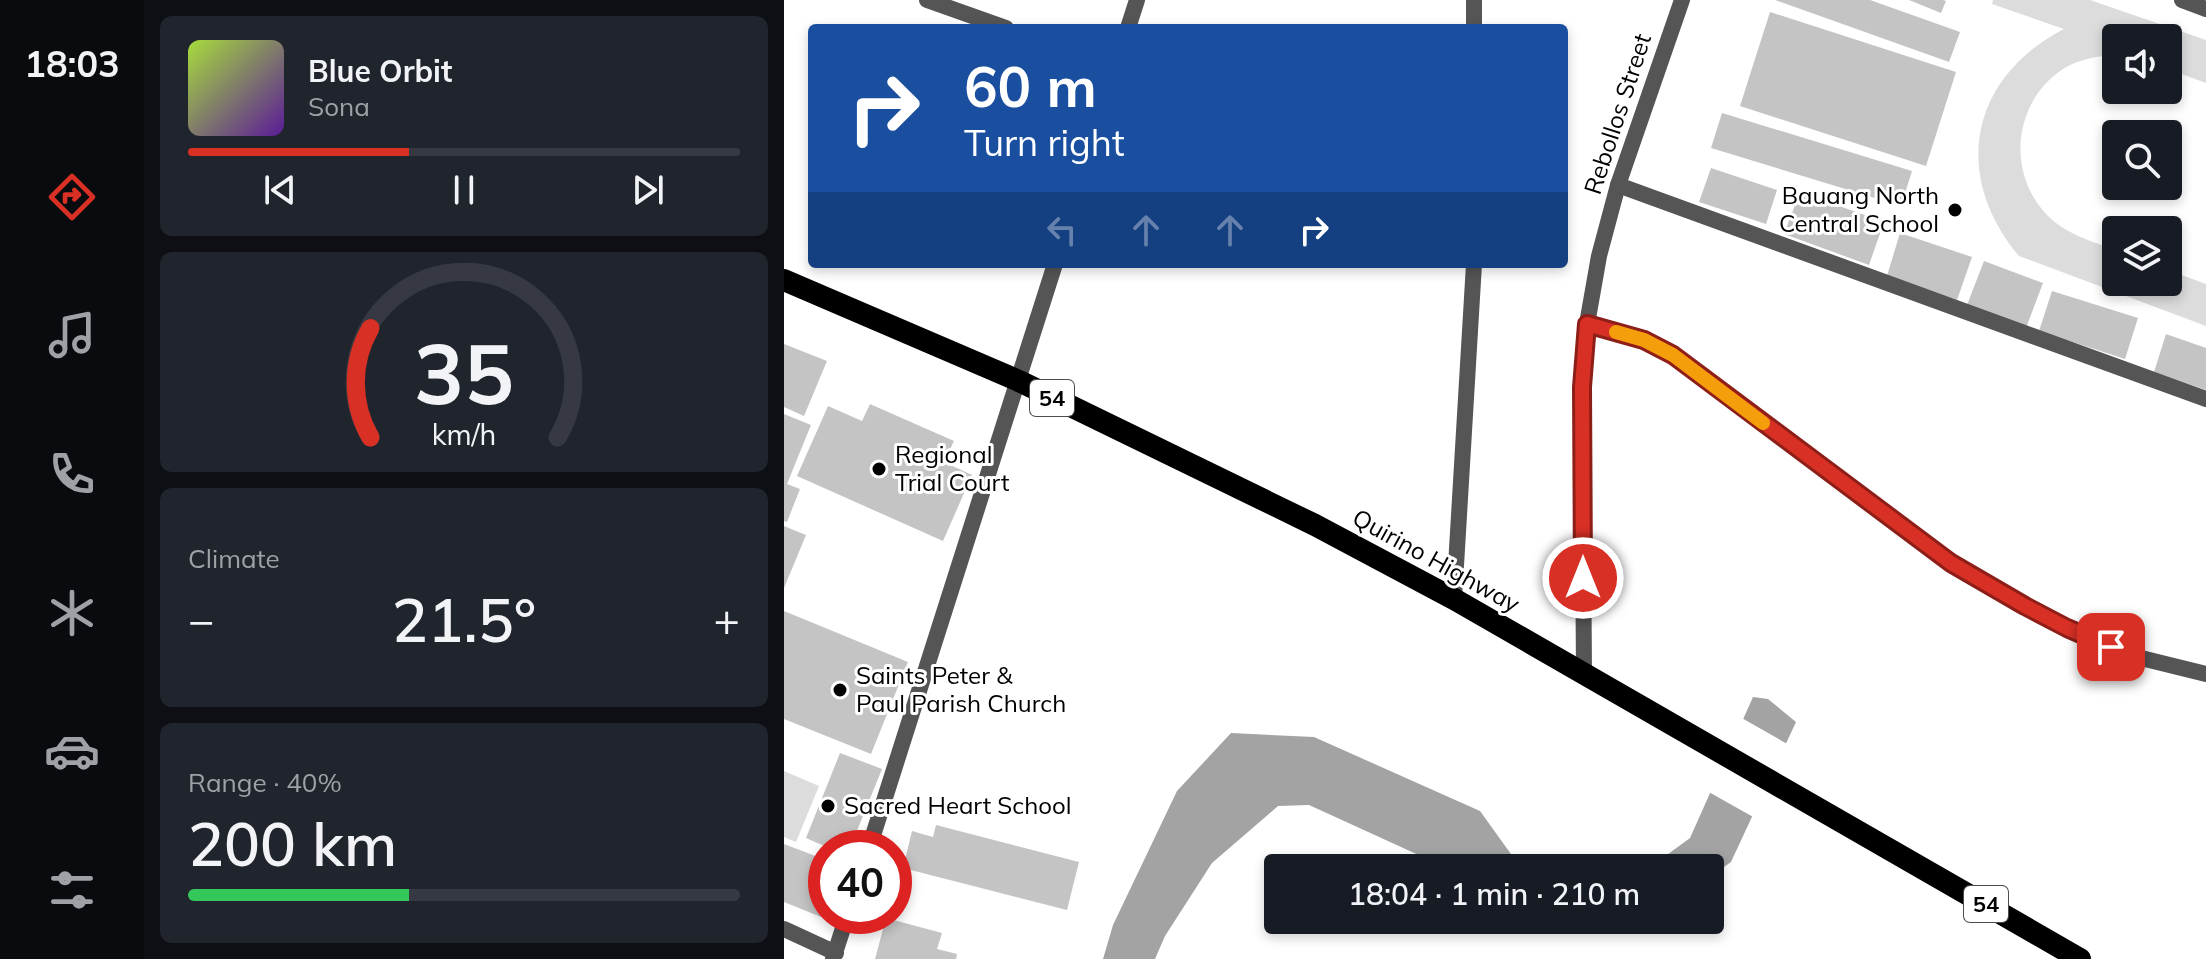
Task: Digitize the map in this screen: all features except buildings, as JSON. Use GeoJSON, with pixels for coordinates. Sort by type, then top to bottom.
{"type":"FeatureCollection","features":[{"type":"Feature","properties":{"kind":"highway","name":"Quirino Highway"},"geometry":{"type":"LineString","coordinates":[[784,280],[1019,381],[1315,525],[1454,599],[2080,959]]}},
{"type":"Feature","properties":{"kind":"street"},"geometry":{"type":"LineString","coordinates":[[927,0],[995,24]]}},
{"type":"Feature","properties":{"kind":"street"},"geometry":{"type":"LineString","coordinates":[[1129,24],[1137,0]]}},
{"type":"Feature","properties":{"kind":"street"},"geometry":{"type":"LineString","coordinates":[[1474,0],[1474,24]]}},
{"type":"Feature","properties":{"kind":"street","name":"Rebollos Street"},"geometry":{"type":"LineString","coordinates":[[1584,674],[1582,387],[1587,324],[1599,256],[1618,185],[1682,0]]}},
{"type":"Feature","properties":{"kind":"street"},"geometry":{"type":"LineString","coordinates":[[2182,0],[2206,9]]}},
{"type":"Feature","properties":{"kind":"street"},"geometry":{"type":"LineString","coordinates":[[1618,185],[2206,399]]}},
{"type":"Feature","properties":{"kind":"street"},"geometry":{"type":"LineString","coordinates":[[875,830],[1054,268]]}},
{"type":"Feature","properties":{"kind":"street"},"geometry":{"type":"LineString","coordinates":[[1454,599],[1474,268]]}},
{"type":"Feature","properties":{"kind":"street"},"geometry":{"type":"LineString","coordinates":[[1587,324],[1644,340],[1673,355],[1951,563],[2004,595],[2067,628],[2133,656],[2206,674]]}},
{"type":"Feature","properties":{"kind":"street"},"geometry":{"type":"LineString","coordinates":[[784,929],[834,956],[841,934]]}},
{"type":"Feature","properties":{"kind":"shaded area"},"geometry":{"type":"Polygon","coordinates":[[[1993,0],[2090,0],[2160,24],[2102,24],[2102,56],[2075,63],[2047,83],[2034,99],[2021,137],[2025,178],[2033,197],[2053,221],[2070,232],[2102,245],[2102,287],[2019,256],[1998,225],[1984,193],[1979,161],[1981,130],[1991,101],[2008,73],[2032,49],[2064,29],[1992,4],[1993,0]]]}},
{"type":"Feature","properties":{"kind":"shaded area"},"geometry":{"type":"Polygon","coordinates":[[[2182,32],[2206,40],[2206,83],[2182,74],[2182,32]]]}},
{"type":"Feature","properties":{"kind":"shaded area"},"geometry":{"type":"Polygon","coordinates":[[[2182,275],[2206,284],[2206,326],[2126,296],[2182,296],[2182,275]]]}},
{"type":"Feature","properties":{"kind":"shaded area"},"geometry":{"type":"Polygon","coordinates":[[[1753,697],[1768,699],[1796,722],[1731,862],[1724,867],[1724,854],[1668,854],[1690,838],[1753,697]]]}},
{"type":"Feature","properties":{"kind":"shaded area"},"geometry":{"type":"Polygon","coordinates":[[[1231,733],[1314,737],[1480,811],[1511,854],[1416,854],[1309,805],[1278,806],[1212,863],[1165,936],[1155,959],[1103,959],[1113,925],[1177,791],[1231,733]]]}},
{"type":"Feature","properties":{"kind":"shaded area"},"geometry":{"type":"Polygon","coordinates":[[[784,771],[819,786],[796,842],[784,837],[784,771]]]}},
{"type":"Feature","properties":{"kind":"pier"},"geometry":{"type":"Polygon","coordinates":[[[1740,717],[1789,745],[1755,818],[1707,791],[1740,717]]]}},
{"type":"Feature","properties":{"kind":"slow traffic"},"geometry":{"type":"LineString","coordinates":[[1616,332],[1644,340],[1673,355],[1763,423]]}},
{"type":"Feature","properties":{"kind":"place","name":"Bauang North Central School"},"geometry":{"type":"Point","coordinates":[1955,210]}},
{"type":"Feature","properties":{"kind":"place","name":"Regional Trial Court"},"geometry":{"type":"Point","coordinates":[879,469]}},
{"type":"Feature","properties":{"kind":"place","name":"Saints Peter & Paul Parish Church"},"geometry":{"type":"Point","coordinates":[840,690]}},
{"type":"Feature","properties":{"kind":"place","name":"Sacred Heart School"},"geometry":{"type":"Point","coordinates":[828,806]}},
{"type":"Feature","properties":{"kind":"route"},"geometry":{"type":"LineString","coordinates":[[1583,578],[1582,387],[1587,324],[1644,340],[1673,355],[1951,563],[2004,595],[2111,647]]}}]}
